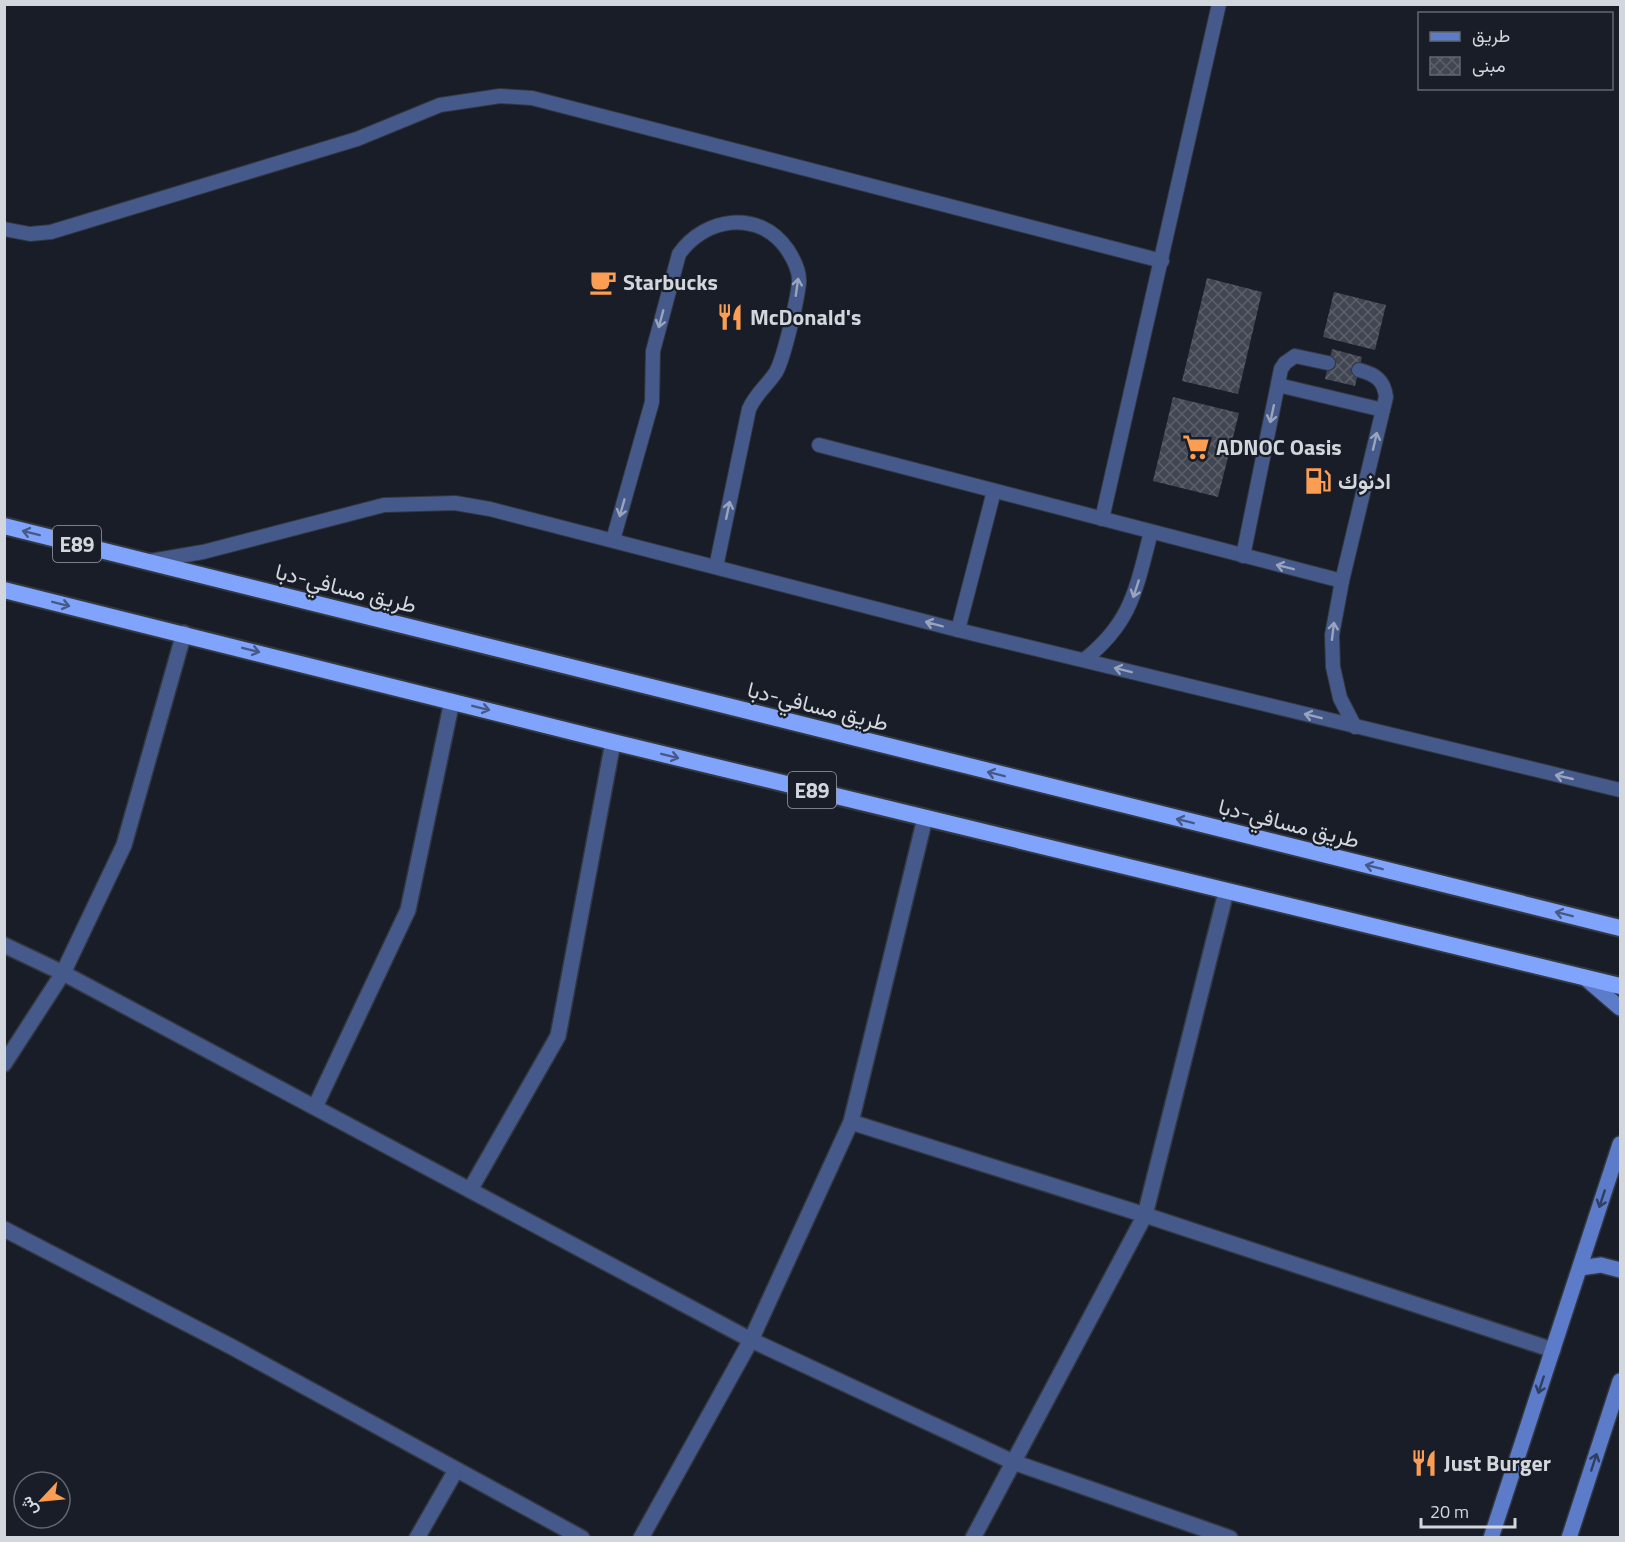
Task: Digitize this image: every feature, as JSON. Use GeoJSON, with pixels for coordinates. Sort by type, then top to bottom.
{"type":"FeatureCollection","features":[{"type":"Feature","properties":{"kind":"highway","name":"طريق مسافي-دبا"},"geometry":{"type":"LineString","coordinates":[[4,526],[1620,928]]}},
{"type":"Feature","properties":{"kind":"highway","name":"E89"},"geometry":{"type":"LineString","coordinates":[[4,590],[184,633],[613,742],[1620,986]]}},
{"type":"Feature","properties":{"kind":"main road"},"geometry":{"type":"LineString","coordinates":[[1584,977],[1620,1008]]}},
{"type":"Feature","properties":{"kind":"main road"},"geometry":{"type":"LineString","coordinates":[[1491,1538],[1620,1144]]}},
{"type":"Feature","properties":{"kind":"main road"},"geometry":{"type":"LineString","coordinates":[[1580,1268],[1601,1264],[1620,1270]]}},
{"type":"Feature","properties":{"kind":"main road"},"geometry":{"type":"LineString","coordinates":[[1569,1538],[1620,1381]]}},
{"type":"Feature","properties":{"kind":"street"},"geometry":{"type":"LineString","coordinates":[[4,1064],[63,973],[124,845],[184,633]]}},
{"type":"Feature","properties":{"kind":"street"},"geometry":{"type":"LineString","coordinates":[[315,1107],[408,910],[452,701]]}},
{"type":"Feature","properties":{"kind":"street"},"geometry":{"type":"LineString","coordinates":[[470,1190],[558,1036],[613,742]]}},
{"type":"Feature","properties":{"kind":"street"},"geometry":{"type":"LineString","coordinates":[[641,1538],[751,1340],[851,1122],[925,818]]}},
{"type":"Feature","properties":{"kind":"street"},"geometry":{"type":"LineString","coordinates":[[973,1538],[1145,1215],[1226,892]]}},
{"type":"Feature","properties":{"kind":"street"},"geometry":{"type":"LineString","coordinates":[[4,945],[63,973],[751,1340],[1013,1462],[1230,1538]]}},
{"type":"Feature","properties":{"kind":"street"},"geometry":{"type":"LineString","coordinates":[[851,1122],[1145,1215],[1553,1350]]}},
{"type":"Feature","properties":{"kind":"street"},"geometry":{"type":"LineString","coordinates":[[4,1229],[232,1347],[582,1538]]}},
{"type":"Feature","properties":{"kind":"street"},"geometry":{"type":"LineString","coordinates":[[417,1538],[456,1470]]}},
{"type":"Feature","properties":{"kind":"lane"},"geometry":{"type":"LineString","coordinates":[[1102,519],[1219,4]]}},
{"type":"Feature","properties":{"kind":"lane"},"geometry":{"type":"LineString","coordinates":[[4,229],[30,234],[51,232],[357,139],[440,105],[500,96],[532,98],[1162,261]]}},
{"type":"Feature","properties":{"kind":"lane"},"geometry":{"type":"LineString","coordinates":[[613,540],[652,402],[653,351],[679,254],[687,243],[708,227],[729,222],[749,223],[774,235],[783,244],[791,256],[799,282],[779,365],[770,380],[755,395],[749,409],[716,567]]}},
{"type":"Feature","properties":{"kind":"lane"},"geometry":{"type":"LineString","coordinates":[[1243,556],[1281,369],[1290,358],[1300,356],[1328,363]]}},
{"type":"Feature","properties":{"kind":"lane"},"geometry":{"type":"LineString","coordinates":[[1355,727],[1340,698],[1333,667],[1332,635],[1342,581],[1386,397],[1382,382],[1371,373],[1359,370]]}},
{"type":"Feature","properties":{"kind":"lane"},"geometry":{"type":"LineString","coordinates":[[1278,385],[1383,410]]}},
{"type":"Feature","properties":{"kind":"lane"},"geometry":{"type":"LineString","coordinates":[[819,445],[1342,581]]}},
{"type":"Feature","properties":{"kind":"lane"},"geometry":{"type":"LineString","coordinates":[[958,630],[994,491]]}},
{"type":"Feature","properties":{"kind":"lane"},"geometry":{"type":"LineString","coordinates":[[149,561],[203,552],[349,512],[419,502],[455,503],[490,509],[613,540],[958,630],[1620,790]]}},
{"type":"Feature","properties":{"kind":"lane"},"geometry":{"type":"LineString","coordinates":[[1084,660],[1103,645],[1127,612],[1151,532]]}},
{"type":"Feature","properties":{"kind":"building"},"geometry":{"type":"Polygon","coordinates":[[[1207,278],[1262,292],[1238,394],[1182,381],[1207,278]]]}},
{"type":"Feature","properties":{"kind":"building"},"geometry":{"type":"Polygon","coordinates":[[[1334,292],[1386,305],[1375,350],[1323,337],[1334,292]]]}},
{"type":"Feature","properties":{"kind":"building"},"geometry":{"type":"Polygon","coordinates":[[[1332,349],[1362,357],[1355,386],[1325,379],[1332,349]]]}},
{"type":"Feature","properties":{"kind":"building","name":"ADNOC Oasis"},"geometry":{"type":"Polygon","coordinates":[[[1173,397],[1239,413],[1218,497],[1153,481],[1173,397]]]}},
{"type":"Feature","properties":{"kind":"place","name":"Starbucks"},"geometry":{"type":"Point","coordinates":[603,282]}},
{"type":"Feature","properties":{"kind":"place","name":"McDonald's"},"geometry":{"type":"Point","coordinates":[730,317]}},
{"type":"Feature","properties":{"kind":"place","name":"ADNOC Oasis"},"geometry":{"type":"Point","coordinates":[1196,447]}},
{"type":"Feature","properties":{"kind":"place","name":"ادنوك"},"geometry":{"type":"Point","coordinates":[1318,481]}},
{"type":"Feature","properties":{"kind":"place","name":"Just Burger"},"geometry":{"type":"Point","coordinates":[1424,1463]}}]}
